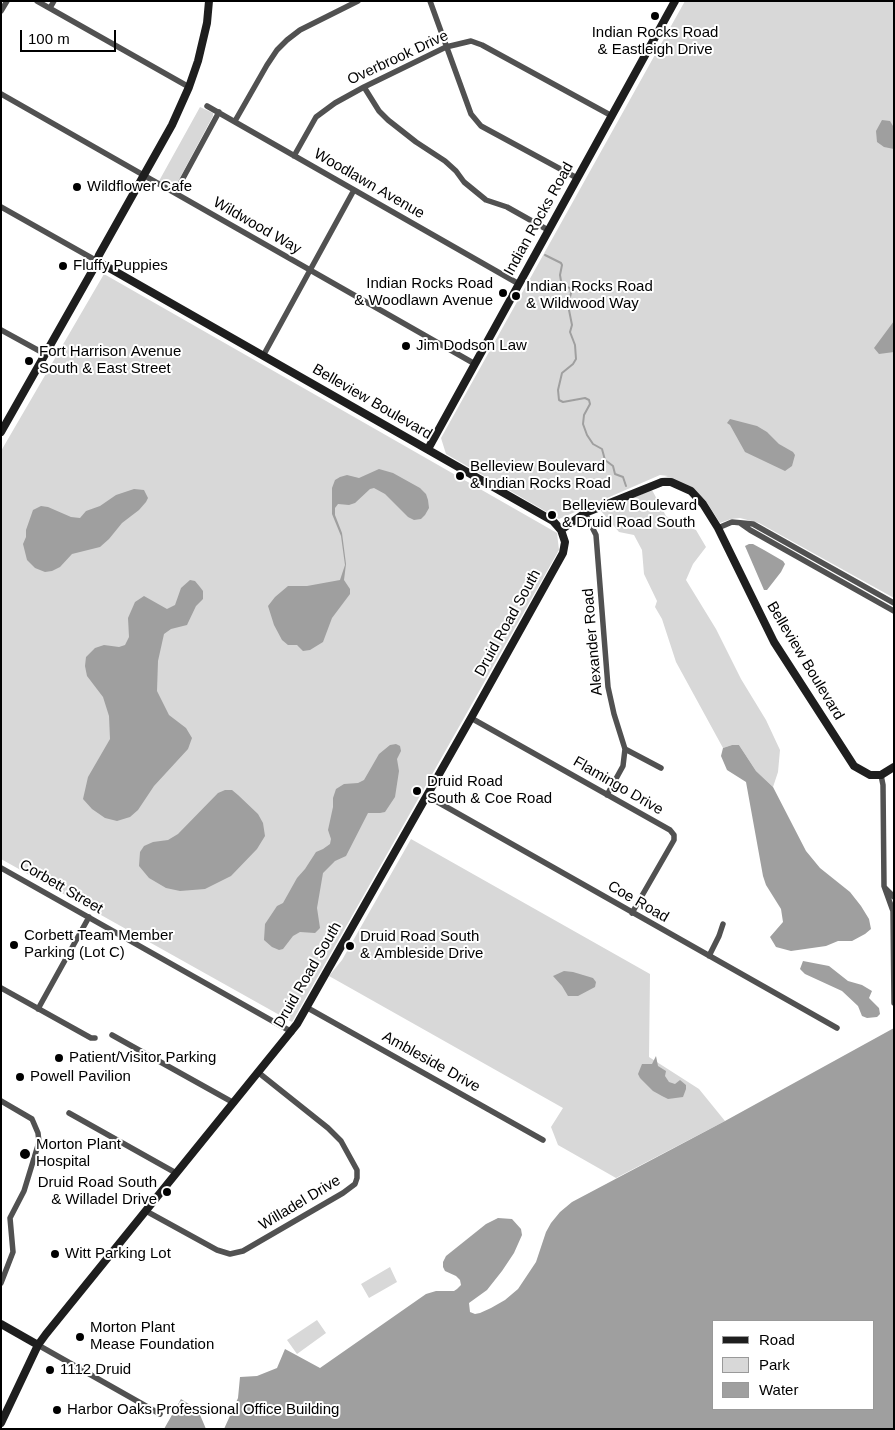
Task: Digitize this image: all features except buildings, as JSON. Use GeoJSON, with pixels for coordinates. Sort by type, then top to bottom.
{"type":"FeatureCollection","features":[{"type":"Feature","properties":{"kind":"street"},"geometry":{"type":"LineString","coordinates":[[1,11],[7,1]]}},
{"type":"Feature","properties":{"kind":"street"},"geometry":{"type":"LineString","coordinates":[[38,1],[189,88]]}},
{"type":"Feature","properties":{"kind":"street"},"geometry":{"type":"LineString","coordinates":[[50,8],[54,1]]}},
{"type":"Feature","properties":{"kind":"street"},"geometry":{"type":"LineString","coordinates":[[1,432],[172,125],[189,88],[204,40],[210,1]]}},
{"type":"Feature","properties":{"kind":"street"},"geometry":{"type":"LineString","coordinates":[[235,121],[267,65],[282,45],[300,30],[358,1]]}},
{"type":"Feature","properties":{"kind":"street"},"geometry":{"type":"LineString","coordinates":[[430,1],[471,114],[482,126],[577,178]]}},
{"type":"Feature","properties":{"kind":"street","name":"Indian Rocks Road"},"geometry":{"type":"LineString","coordinates":[[428,449],[675,1]]}},
{"type":"Feature","properties":{"kind":"street","name":"Overbrook Drive"},"geometry":{"type":"LineString","coordinates":[[294,156],[316,117],[335,103],[446,47],[470,41],[482,45],[612,116]]}},
{"type":"Feature","properties":{"kind":"street"},"geometry":{"type":"LineString","coordinates":[[364,87],[379,111],[388,120],[445,160],[456,170],[464,182],[486,200],[512,209],[548,230]]}},
{"type":"Feature","properties":{"kind":"street","name":"Wildwood Way"},"geometry":{"type":"LineString","coordinates":[[1,94],[475,364]]}},
{"type":"Feature","properties":{"kind":"street","name":"Woodlawn Avenue"},"geometry":{"type":"LineString","coordinates":[[207,106],[519,284]]}},
{"type":"Feature","properties":{"kind":"street"},"geometry":{"type":"LineString","coordinates":[[175,193],[219,112]]}},
{"type":"Feature","properties":{"kind":"street"},"geometry":{"type":"LineString","coordinates":[[263,356],[354,190]]}},
{"type":"Feature","properties":{"kind":"street","name":"Belleview Boulevard"},"geometry":{"type":"LineString","coordinates":[[1,207],[553,521],[561,530],[585,513],[662,482],[671,482],[691,491],[704,504],[718,528],[774,642],[849,759],[860,771],[870,775],[881,775]]}},
{"type":"Feature","properties":{"kind":"street"},"geometry":{"type":"LineString","coordinates":[[1,330],[44,354]]}},
{"type":"Feature","properties":{"kind":"street","name":"Alexander Road"},"geometry":{"type":"LineString","coordinates":[[585,513],[596,535],[608,687],[625,749],[623,766],[607,795]]}},
{"type":"Feature","properties":{"kind":"street"},"geometry":{"type":"LineString","coordinates":[[718,528],[732,522],[753,524],[894,603]]}},
{"type":"Feature","properties":{"kind":"street"},"geometry":{"type":"LineString","coordinates":[[740,523],[894,611]]}},
{"type":"Feature","properties":{"kind":"street","name":"Druid Road South"},"geometry":{"type":"LineString","coordinates":[[1,1423],[38,1345],[50,1328],[292,1032],[427,796],[563,552],[565,542],[561,530]]}},
{"type":"Feature","properties":{"kind":"street","name":"Flamingo Drive"},"geometry":{"type":"LineString","coordinates":[[471,718],[670,830],[674,835],[674,840],[632,913]]}},
{"type":"Feature","properties":{"kind":"street"},"geometry":{"type":"LineString","coordinates":[[625,749],[661,768]]}},
{"type":"Feature","properties":{"kind":"street"},"geometry":{"type":"LineString","coordinates":[[894,767],[881,775],[883,785],[884,886],[893,910],[894,1003]]}},
{"type":"Feature","properties":{"kind":"street","name":"Coe Road"},"geometry":{"type":"LineString","coordinates":[[427,796],[837,1028]]}},
{"type":"Feature","properties":{"kind":"street","name":"Corbett Street"},"geometry":{"type":"LineString","coordinates":[[1,868],[292,1032]]}},
{"type":"Feature","properties":{"kind":"street"},"geometry":{"type":"LineString","coordinates":[[884,886],[894,897]]}},
{"type":"Feature","properties":{"kind":"street"},"geometry":{"type":"LineString","coordinates":[[38,1009],[89,917]]}},
{"type":"Feature","properties":{"kind":"street"},"geometry":{"type":"LineString","coordinates":[[709,956],[723,924]]}},
{"type":"Feature","properties":{"kind":"street"},"geometry":{"type":"LineString","coordinates":[[1,988],[91,1038],[95,1038]]}},
{"type":"Feature","properties":{"kind":"street","name":"Ambleside Drive"},"geometry":{"type":"LineString","coordinates":[[306,1007],[543,1140]]}},
{"type":"Feature","properties":{"kind":"street"},"geometry":{"type":"LineString","coordinates":[[112,1035],[234,1103]]}},
{"type":"Feature","properties":{"kind":"street","name":"Willadel Drive"},"geometry":{"type":"LineString","coordinates":[[146,1211],[217,1250],[230,1254],[243,1251],[335,1198],[354,1184],[357,1178],[357,1170],[341,1142],[317,1118],[259,1073]]}},
{"type":"Feature","properties":{"kind":"street"},"geometry":{"type":"LineString","coordinates":[[1,1101],[27,1115],[35,1125],[39,1142],[24,1191],[10,1218],[14,1252],[1,1283]]}},
{"type":"Feature","properties":{"kind":"street"},"geometry":{"type":"LineString","coordinates":[[69,1113],[176,1173]]}},
{"type":"Feature","properties":{"kind":"street"},"geometry":{"type":"LineString","coordinates":[[1,1324],[160,1414]]}},
{"type":"Feature","properties":{"kind":"green space"},"geometry":{"type":"Polygon","coordinates":[[[685,1],[894,1],[894,598],[759,523],[740,518],[720,523],[706,501],[693,488],[672,479],[658,479],[668,476],[660,475],[559,519],[446,454],[441,438],[685,1]]]}},
{"type":"Feature","properties":{"kind":"green space"},"geometry":{"type":"Polygon","coordinates":[[[200,107],[213,113],[213,116],[176,185],[170,187],[159,181],[200,107]]]}},
{"type":"Feature","properties":{"kind":"green space"},"geometry":{"type":"Polygon","coordinates":[[[104,274],[557,533],[559,550],[292,1022],[1,859],[1,451],[104,274]]]}},
{"type":"Feature","properties":{"kind":"green space"},"geometry":{"type":"Polygon","coordinates":[[[652,490],[666,516],[679,524],[696,530],[706,547],[693,564],[686,580],[716,629],[741,679],[766,720],[780,750],[778,772],[773,787],[756,771],[739,745],[723,748],[676,662],[662,619],[655,607],[657,601],[644,574],[642,550],[634,535],[619,532],[601,511],[652,490]]]}},
{"type":"Feature","properties":{"kind":"green space"},"geometry":{"type":"Polygon","coordinates":[[[411,839],[650,974],[649,1057],[699,1089],[725,1121],[616,1178],[558,1145],[551,1127],[563,1108],[329,976],[342,960],[411,839]]]}},
{"type":"Feature","properties":{"kind":"green space"},"geometry":{"type":"Polygon","coordinates":[[[390,1267],[397,1282],[369,1298],[361,1284],[390,1267]]]}},
{"type":"Feature","properties":{"kind":"green space"},"geometry":{"type":"Polygon","coordinates":[[[317,1320],[326,1333],[297,1354],[287,1340],[317,1320]]]}},
{"type":"Feature","properties":{"kind":"water"},"geometry":{"type":"Polygon","coordinates":[[[882,120],[890,121],[893,126],[894,149],[884,147],[877,142],[876,131],[882,120]]]}},
{"type":"Feature","properties":{"kind":"water"},"geometry":{"type":"Polygon","coordinates":[[[894,321],[894,352],[879,354],[874,348],[894,321]]]}},
{"type":"Feature","properties":{"kind":"water"},"geometry":{"type":"Polygon","coordinates":[[[730,419],[757,426],[767,432],[779,444],[793,452],[795,455],[792,466],[785,471],[745,452],[727,423],[730,419]]]}},
{"type":"Feature","properties":{"kind":"water"},"geometry":{"type":"Polygon","coordinates":[[[379,469],[393,473],[420,488],[426,494],[429,508],[421,519],[414,520],[408,517],[385,494],[374,488],[370,489],[355,503],[349,505],[338,504],[335,508],[335,515],[342,533],[346,564],[344,580],[350,589],[350,594],[332,618],[323,642],[310,650],[303,651],[297,645],[288,645],[282,640],[274,625],[268,606],[288,586],[307,586],[340,580],[345,565],[341,536],[332,514],[332,488],[335,480],[340,477],[347,475],[359,478],[379,469]]]}},
{"type":"Feature","properties":{"kind":"water"},"geometry":{"type":"Polygon","coordinates":[[[134,489],[144,490],[148,498],[146,502],[122,523],[100,547],[72,554],[60,567],[52,571],[45,572],[35,568],[27,560],[23,544],[33,510],[41,506],[48,507],[71,517],[80,518],[86,511],[100,506],[116,495],[134,489]]]}},
{"type":"Feature","properties":{"kind":"water"},"geometry":{"type":"Polygon","coordinates":[[[749,544],[764,550],[785,564],[767,590],[764,590],[745,546],[749,544]]]}},
{"type":"Feature","properties":{"kind":"water"},"geometry":{"type":"Polygon","coordinates":[[[190,580],[195,581],[203,591],[203,599],[196,606],[187,625],[171,629],[164,634],[158,661],[157,691],[169,715],[186,728],[192,738],[188,749],[154,786],[138,810],[130,817],[117,821],[105,818],[92,809],[83,799],[88,777],[110,739],[109,716],[103,697],[87,676],[86,657],[95,648],[104,645],[119,647],[125,645],[129,637],[128,618],[135,602],[144,596],[167,609],[175,605],[181,588],[190,580]]]}},
{"type":"Feature","properties":{"kind":"water"},"geometry":{"type":"Polygon","coordinates":[[[396,744],[400,746],[401,751],[397,759],[399,771],[395,797],[385,812],[368,813],[346,856],[335,861],[323,873],[317,908],[320,928],[315,933],[300,932],[293,936],[283,949],[279,950],[272,947],[264,940],[265,924],[277,906],[283,903],[297,878],[316,852],[330,844],[331,839],[328,830],[336,789],[344,784],[358,783],[364,780],[379,754],[390,745],[396,744]]]}},
{"type":"Feature","properties":{"kind":"water"},"geometry":{"type":"Polygon","coordinates":[[[739,745],[756,771],[773,787],[806,851],[820,868],[850,892],[861,906],[869,919],[871,929],[865,934],[852,941],[838,941],[826,946],[791,951],[776,947],[770,937],[783,922],[781,909],[766,885],[763,876],[746,782],[727,770],[721,756],[723,748],[739,745]]]}},
{"type":"Feature","properties":{"kind":"water"},"geometry":{"type":"Polygon","coordinates":[[[232,790],[238,795],[258,814],[263,823],[265,836],[257,849],[231,876],[205,889],[180,891],[166,888],[149,878],[139,866],[140,852],[144,846],[153,842],[168,840],[178,834],[218,793],[232,790]]]}},
{"type":"Feature","properties":{"kind":"water"},"geometry":{"type":"Polygon","coordinates":[[[803,961],[829,966],[848,981],[862,985],[872,991],[869,998],[879,1008],[880,1014],[877,1017],[867,1018],[862,1016],[858,1006],[842,991],[805,974],[800,969],[803,961]]]}},
{"type":"Feature","properties":{"kind":"water"},"geometry":{"type":"Polygon","coordinates":[[[564,971],[593,978],[596,982],[595,987],[578,996],[568,996],[553,976],[564,971]]]}},
{"type":"Feature","properties":{"kind":"water"},"geometry":{"type":"Polygon","coordinates":[[[894,1028],[894,1429],[224,1429],[238,1398],[240,1377],[257,1376],[277,1368],[285,1349],[320,1368],[426,1294],[436,1291],[454,1291],[461,1285],[460,1280],[445,1271],[443,1262],[446,1256],[486,1224],[498,1218],[512,1219],[521,1229],[522,1235],[514,1253],[502,1271],[487,1290],[469,1303],[470,1312],[480,1313],[505,1300],[518,1289],[536,1262],[551,1223],[572,1202],[894,1028]]]}},
{"type":"Feature","properties":{"kind":"water"},"geometry":{"type":"Polygon","coordinates":[[[656,1056],[658,1066],[666,1071],[665,1076],[669,1082],[675,1084],[680,1080],[686,1085],[683,1097],[668,1099],[653,1091],[640,1078],[638,1074],[642,1064],[652,1064],[656,1056]]]}},
{"type":"Feature","properties":{"kind":"water"},"geometry":{"type":"Polygon","coordinates":[[[181,1399],[198,1410],[206,1429],[164,1429],[181,1399]]]}},
{"type":"Feature","properties":{"kind":"waterway"},"geometry":{"type":"LineString","coordinates":[[545,255],[561,263],[561,281],[564,286],[570,288],[571,293],[568,305],[572,325],[570,332],[575,345],[576,359],[562,373],[558,390],[559,400],[563,402],[585,398],[589,400],[590,404],[584,415],[583,424],[587,435],[593,444],[602,449],[605,460],[613,466],[615,474],[623,477],[626,486]]}},
{"type":"Feature","properties":{"kind":"place","name":"Indian Rocks Road & Eastleigh Drive"},"geometry":{"type":"Point","coordinates":[655,16]}},
{"type":"Feature","properties":{"kind":"place","name":"Wildflower Cafe"},"geometry":{"type":"Point","coordinates":[77,187]}},
{"type":"Feature","properties":{"kind":"place","name":"Fluffy Puppies"},"geometry":{"type":"Point","coordinates":[63,266]}},
{"type":"Feature","properties":{"kind":"place","name":"Indian Rocks Road & Woodlawn Avenue"},"geometry":{"type":"Point","coordinates":[503,293]}},
{"type":"Feature","properties":{"kind":"place","name":"Indian Rocks Road & Wildwood Way"},"geometry":{"type":"Point","coordinates":[516,296]}},
{"type":"Feature","properties":{"kind":"place","name":"Jim Dodson Law"},"geometry":{"type":"Point","coordinates":[406,346]}},
{"type":"Feature","properties":{"kind":"place","name":"Fort Harrison Avenue South & East Street"},"geometry":{"type":"Point","coordinates":[29,361]}},
{"type":"Feature","properties":{"kind":"place","name":"Belleview Boulevard & Indian Rocks Road"},"geometry":{"type":"Point","coordinates":[460,476]}},
{"type":"Feature","properties":{"kind":"place","name":"Belleview Boulevard & Druid Road South"},"geometry":{"type":"Point","coordinates":[552,515]}},
{"type":"Feature","properties":{"kind":"place","name":"Druid Road South & Coe Road"},"geometry":{"type":"Point","coordinates":[417,791]}},
{"type":"Feature","properties":{"kind":"place","name":"Corbett Team Member Parking (Lot C)"},"geometry":{"type":"Point","coordinates":[14,945]}},
{"type":"Feature","properties":{"kind":"place","name":"Druid Road South & Ambleside Drive"},"geometry":{"type":"Point","coordinates":[350,946]}},
{"type":"Feature","properties":{"kind":"place","name":"Patient/Visitor Parking"},"geometry":{"type":"Point","coordinates":[59,1058]}},
{"type":"Feature","properties":{"kind":"place","name":"Powell Pavilion"},"geometry":{"type":"Point","coordinates":[20,1077]}},
{"type":"Feature","properties":{"kind":"place","name":"Morton Plant Hospital"},"geometry":{"type":"Point","coordinates":[25,1154]}},
{"type":"Feature","properties":{"kind":"place","name":"Druid Road South & Willadel Drive"},"geometry":{"type":"Point","coordinates":[167,1192]}},
{"type":"Feature","properties":{"kind":"place","name":"Witt Parking Lot"},"geometry":{"type":"Point","coordinates":[55,1254]}},
{"type":"Feature","properties":{"kind":"place","name":"Morton Plant Mease Foundation"},"geometry":{"type":"Point","coordinates":[80,1337]}},
{"type":"Feature","properties":{"kind":"place","name":"1112 Druid"},"geometry":{"type":"Point","coordinates":[50,1370]}},
{"type":"Feature","properties":{"kind":"place","name":"Harbor Oaks Professional Office Building"},"geometry":{"type":"Point","coordinates":[57,1410]}}]}
